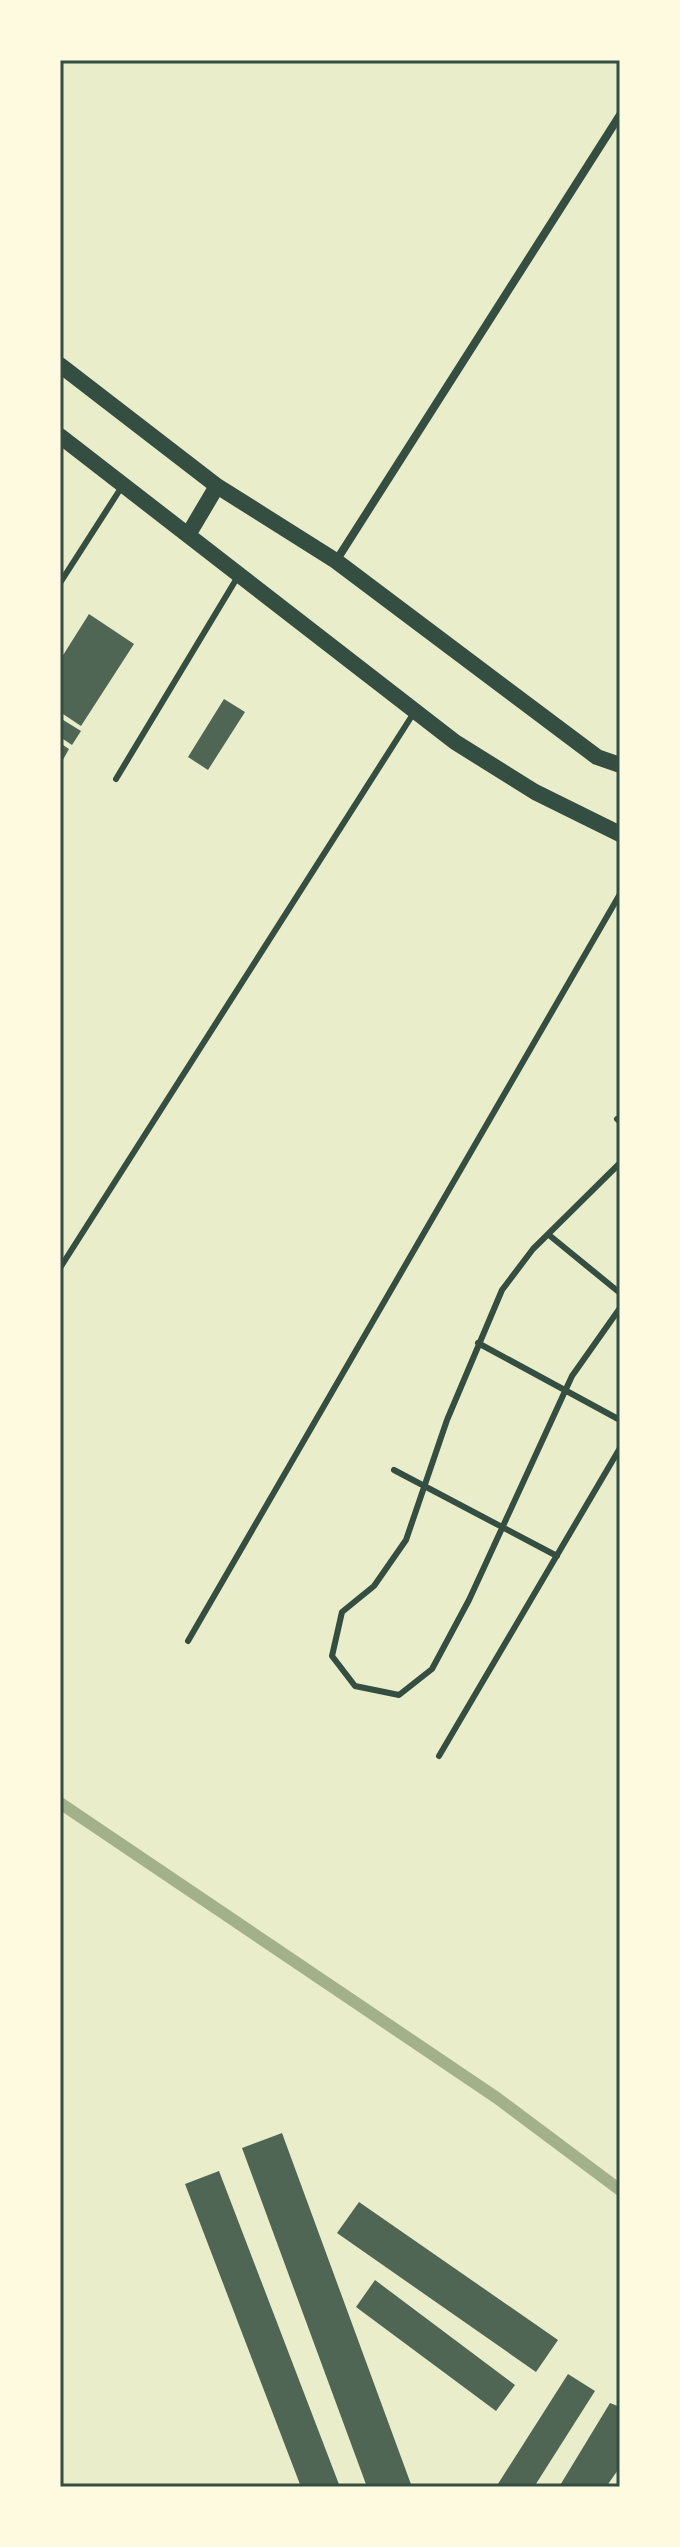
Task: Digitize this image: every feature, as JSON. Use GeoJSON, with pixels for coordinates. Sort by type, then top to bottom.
{"type":"FeatureCollection","features":[{"type":"Feature","properties":{"kind":"main road"},"geometry":{"type":"LineString","coordinates":[[60,365],[217,486],[336,561],[597,757],[620,765]]}},
{"type":"Feature","properties":{"kind":"main road"},"geometry":{"type":"LineString","coordinates":[[60,436],[455,742],[535,792],[620,834]]}},
{"type":"Feature","properties":{"kind":"main road"},"geometry":{"type":"LineString","coordinates":[[188,535],[217,486]]}},
{"type":"Feature","properties":{"kind":"street"},"geometry":{"type":"LineString","coordinates":[[336,561],[620,115]]}},
{"type":"Feature","properties":{"kind":"lane"},"geometry":{"type":"LineString","coordinates":[[60,583],[123,485]]}},
{"type":"Feature","properties":{"kind":"lane"},"geometry":{"type":"LineString","coordinates":[[116,779],[239,574]]}},
{"type":"Feature","properties":{"kind":"lane"},"geometry":{"type":"LineString","coordinates":[[60,1268],[415,711]]}},
{"type":"Feature","properties":{"kind":"lane"},"geometry":{"type":"LineString","coordinates":[[188,1641],[620,894]]}},
{"type":"Feature","properties":{"kind":"lane"},"geometry":{"type":"LineString","coordinates":[[620,1163],[533,1249],[502,1290],[447,1420],[406,1540],[374,1586],[342,1612],[332,1656],[355,1686],[399,1695],[432,1669],[469,1600],[572,1376],[620,1308]]}},
{"type":"Feature","properties":{"kind":"lane"},"geometry":{"type":"LineString","coordinates":[[549,1235],[620,1293]]}},
{"type":"Feature","properties":{"kind":"lane"},"geometry":{"type":"LineString","coordinates":[[478,1343],[620,1420]]}},
{"type":"Feature","properties":{"kind":"lane"},"geometry":{"type":"LineString","coordinates":[[439,1756],[620,1448]]}},
{"type":"Feature","properties":{"kind":"lane"},"geometry":{"type":"LineString","coordinates":[[394,1470],[557,1556]]}},
{"type":"Feature","properties":{"kind":"building"},"geometry":{"type":"Polygon","coordinates":[[[89,614],[134,644],[81,726],[60,712],[60,660],[89,614]]]}},
{"type":"Feature","properties":{"kind":"building"},"geometry":{"type":"Polygon","coordinates":[[[224,699],[245,712],[208,770],[188,757],[224,699]]]}},
{"type":"Feature","properties":{"kind":"building"},"geometry":{"type":"Polygon","coordinates":[[[60,718],[81,731],[72,745],[60,737],[60,718]]]}},
{"type":"Feature","properties":{"kind":"building"},"geometry":{"type":"Polygon","coordinates":[[[60,743],[69,749],[60,765],[60,743]]]}},
{"type":"Feature","properties":{"kind":"building"},"geometry":{"type":"Polygon","coordinates":[[[282,2133],[412,2487],[367,2487],[242,2148],[282,2133]]]}},
{"type":"Feature","properties":{"kind":"building"},"geometry":{"type":"Polygon","coordinates":[[[219,2171],[340,2487],[301,2487],[185,2184],[219,2171]]]}},
{"type":"Feature","properties":{"kind":"building"},"geometry":{"type":"Polygon","coordinates":[[[359,2202],[558,2340],[536,2372],[337,2233],[359,2202]]]}},
{"type":"Feature","properties":{"kind":"building"},"geometry":{"type":"Polygon","coordinates":[[[375,2280],[515,2385],[496,2411],[356,2307],[375,2280]]]}},
{"type":"Feature","properties":{"kind":"building"},"geometry":{"type":"Polygon","coordinates":[[[568,2374],[595,2391],[534,2487],[496,2487],[568,2374]]]}},
{"type":"Feature","properties":{"kind":"building"},"geometry":{"type":"Polygon","coordinates":[[[610,2403],[620,2407],[620,2467],[606,2487],[559,2487],[610,2403]]]}},
{"type":"Feature","properties":{"kind":"waterway"},"geometry":{"type":"LineString","coordinates":[[60,1803],[497,2098],[620,2190]]}}]}
